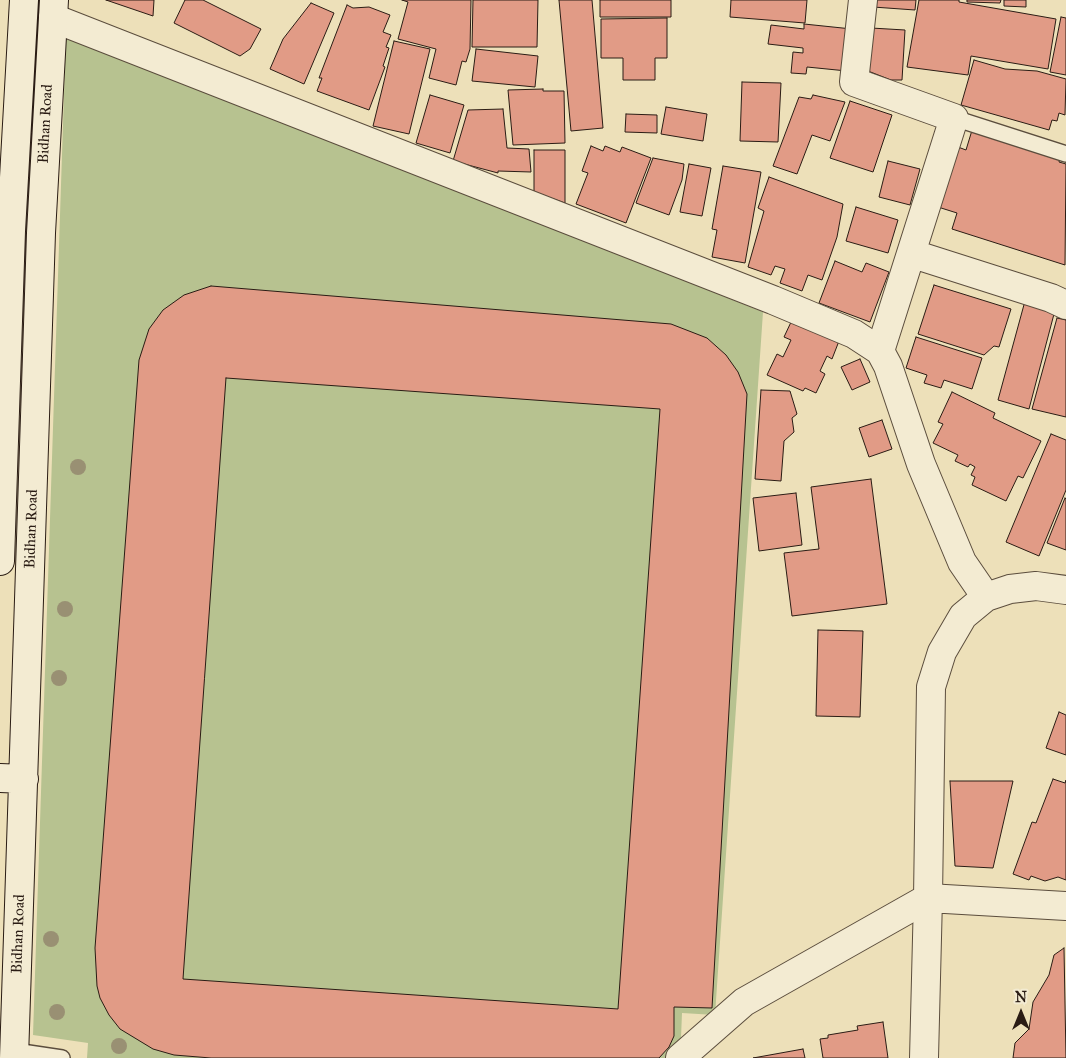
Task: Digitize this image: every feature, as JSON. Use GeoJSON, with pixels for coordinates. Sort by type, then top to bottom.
{"type":"FeatureCollection","features":[{"type":"Feature","properties":{"kind":"street"},"geometry":{"type":"LineString","coordinates":[[863,0],[854,82],[954,118],[913,254],[880,351]]}},
{"type":"Feature","properties":{"kind":"street"},"geometry":{"type":"LineString","coordinates":[[24,3],[54,9],[854,334],[880,351],[894,382],[921,464],[962,562],[986,597]]}},
{"type":"Feature","properties":{"kind":"street","name":"Bidhan Road"},"geometry":{"type":"LineString","coordinates":[[0,561],[4,440],[6,230],[24,3]]}},
{"type":"Feature","properties":{"kind":"street","name":"Bidhan Road"},"geometry":{"type":"LineString","coordinates":[[14,1054],[12,778],[34,441],[41,224],[54,9]]}},
{"type":"Feature","properties":{"kind":"street"},"geometry":{"type":"LineString","coordinates":[[913,254],[1051,298],[1066,305]]}},
{"type":"Feature","properties":{"kind":"street"},"geometry":{"type":"LineString","coordinates":[[4,440],[34,441]]}},
{"type":"Feature","properties":{"kind":"street"},"geometry":{"type":"LineString","coordinates":[[924,1058],[932,687],[942,652],[963,616],[986,597],[1010,589],[1036,586],[1066,590]]}},
{"type":"Feature","properties":{"kind":"street"},"geometry":{"type":"LineString","coordinates":[[680,1058],[744,1002],[928,898],[1066,906]]}},
{"type":"Feature","properties":{"kind":"lane"},"geometry":{"type":"LineString","coordinates":[[954,118],[1066,154]]}},
{"type":"Feature","properties":{"kind":"lane"},"geometry":{"type":"LineString","coordinates":[[14,1054],[62,1058]]}},
{"type":"Feature","properties":{"kind":"green space"},"geometry":{"type":"Polygon","coordinates":[[[66,33],[763,312],[715,1015],[682,1013],[681,1038],[669,1058],[87,1058],[88,1043],[33,1035],[66,33]]]}},
{"type":"Feature","properties":{"kind":"building"},"geometry":{"type":"Polygon","coordinates":[[[106,0],[154,0],[153,16],[106,0]]]}},
{"type":"Feature","properties":{"kind":"building"},"geometry":{"type":"Polygon","coordinates":[[[185,0],[203,0],[261,29],[250,49],[240,56],[174,23],[185,0]]]}},
{"type":"Feature","properties":{"kind":"building"},"geometry":{"type":"Polygon","coordinates":[[[402,0],[471,0],[470,49],[466,62],[462,61],[456,85],[429,78],[436,49],[398,39],[408,2],[402,0]]]}},
{"type":"Feature","properties":{"kind":"building"},"geometry":{"type":"Polygon","coordinates":[[[473,0],[538,0],[537,47],[472,47],[473,0]]]}},
{"type":"Feature","properties":{"kind":"building"},"geometry":{"type":"Polygon","coordinates":[[[559,0],[592,0],[603,128],[571,131],[559,0]]]}},
{"type":"Feature","properties":{"kind":"building"},"geometry":{"type":"Polygon","coordinates":[[[600,0],[671,0],[671,17],[600,17],[600,0]]]}},
{"type":"Feature","properties":{"kind":"building"},"geometry":{"type":"Polygon","coordinates":[[[731,0],[807,0],[805,23],[730,17],[731,0]]]}},
{"type":"Feature","properties":{"kind":"building"},"geometry":{"type":"Polygon","coordinates":[[[873,0],[916,0],[915,10],[873,7],[873,0]]]}},
{"type":"Feature","properties":{"kind":"building"},"geometry":{"type":"Polygon","coordinates":[[[919,0],[959,0],[959,2],[1056,19],[1048,69],[971,56],[968,75],[907,67],[919,0]]]}},
{"type":"Feature","properties":{"kind":"building"},"geometry":{"type":"Polygon","coordinates":[[[967,0],[1001,0],[1000,3],[967,2],[967,0]]]}},
{"type":"Feature","properties":{"kind":"building"},"geometry":{"type":"Polygon","coordinates":[[[1004,0],[1026,0],[1026,7],[1004,6],[1004,0]]]}},
{"type":"Feature","properties":{"kind":"building"},"geometry":{"type":"Polygon","coordinates":[[[311,3],[334,13],[304,84],[270,69],[283,39],[311,3]]]}},
{"type":"Feature","properties":{"kind":"building"},"geometry":{"type":"Polygon","coordinates":[[[347,5],[353,8],[369,7],[390,15],[383,32],[391,35],[386,47],[389,48],[383,66],[385,67],[369,110],[317,91],[322,78],[319,78],[347,5]]]}},
{"type":"Feature","properties":{"kind":"building"},"geometry":{"type":"Polygon","coordinates":[[[1061,17],[1066,18],[1066,75],[1050,72],[1061,17]]]}},
{"type":"Feature","properties":{"kind":"building"},"geometry":{"type":"Polygon","coordinates":[[[667,18],[667,58],[655,58],[655,80],[623,80],[623,58],[601,58],[601,19],[667,18]]]}},
{"type":"Feature","properties":{"kind":"building"},"geometry":{"type":"Polygon","coordinates":[[[804,24],[852,29],[847,71],[807,67],[806,74],[791,73],[793,52],[803,53],[803,48],[768,44],[771,25],[804,29],[804,24]]]}},
{"type":"Feature","properties":{"kind":"building"},"geometry":{"type":"Polygon","coordinates":[[[871,28],[905,30],[902,80],[891,80],[868,71],[871,28]]]}},
{"type":"Feature","properties":{"kind":"building"},"geometry":{"type":"Polygon","coordinates":[[[394,41],[430,49],[409,134],[373,126],[394,41]]]}},
{"type":"Feature","properties":{"kind":"building"},"geometry":{"type":"Polygon","coordinates":[[[476,49],[538,56],[535,87],[472,81],[476,49]]]}},
{"type":"Feature","properties":{"kind":"building"},"geometry":{"type":"Polygon","coordinates":[[[974,60],[1005,69],[1037,71],[1066,79],[1065,115],[1059,113],[1057,121],[1052,120],[1049,130],[961,105],[974,60]]]}},
{"type":"Feature","properties":{"kind":"building"},"geometry":{"type":"Polygon","coordinates":[[[742,82],[781,83],[778,142],[740,141],[742,82]]]}},
{"type":"Feature","properties":{"kind":"building"},"geometry":{"type":"Polygon","coordinates":[[[543,89],[543,91],[564,91],[565,143],[513,145],[508,90],[543,89]]]}},
{"type":"Feature","properties":{"kind":"building"},"geometry":{"type":"Polygon","coordinates":[[[430,95],[464,105],[450,153],[416,143],[430,95]]]}},
{"type":"Feature","properties":{"kind":"building"},"geometry":{"type":"Polygon","coordinates":[[[813,95],[845,102],[830,141],[812,135],[797,174],[773,166],[799,97],[811,99],[813,95]]]}},
{"type":"Feature","properties":{"kind":"building"},"geometry":{"type":"Polygon","coordinates":[[[850,101],[892,115],[873,172],[830,158],[850,101]]]}},
{"type":"Feature","properties":{"kind":"building"},"geometry":{"type":"Polygon","coordinates":[[[666,107],[707,114],[703,141],[661,134],[666,107]]]}},
{"type":"Feature","properties":{"kind":"building"},"geometry":{"type":"Polygon","coordinates":[[[503,109],[507,148],[529,149],[531,172],[498,171],[498,173],[453,161],[468,110],[503,109]]]}},
{"type":"Feature","properties":{"kind":"building"},"geometry":{"type":"Polygon","coordinates":[[[626,114],[657,115],[657,133],[625,132],[626,114]]]}},
{"type":"Feature","properties":{"kind":"building"},"geometry":{"type":"Polygon","coordinates":[[[973,127],[1060,158],[1059,162],[1066,164],[1065,265],[952,229],[957,213],[938,207],[958,147],[966,150],[973,127]]]}},
{"type":"Feature","properties":{"kind":"building"},"geometry":{"type":"Polygon","coordinates":[[[591,146],[603,151],[605,146],[620,152],[622,147],[651,158],[626,223],[576,204],[588,173],[582,171],[591,146]]]}},
{"type":"Feature","properties":{"kind":"building"},"geometry":{"type":"Polygon","coordinates":[[[534,150],[565,150],[565,203],[534,192],[534,150]]]}},
{"type":"Feature","properties":{"kind":"building"},"geometry":{"type":"Polygon","coordinates":[[[653,158],[684,164],[682,180],[669,215],[636,203],[653,158]]]}},
{"type":"Feature","properties":{"kind":"building"},"geometry":{"type":"Polygon","coordinates":[[[888,161],[920,169],[910,205],[879,197],[888,161]]]}},
{"type":"Feature","properties":{"kind":"building"},"geometry":{"type":"Polygon","coordinates":[[[689,164],[711,168],[702,216],[680,212],[689,164]]]}},
{"type":"Feature","properties":{"kind":"building"},"geometry":{"type":"Polygon","coordinates":[[[723,166],[761,172],[745,263],[712,257],[717,230],[712,229],[723,166]]]}},
{"type":"Feature","properties":{"kind":"building"},"geometry":{"type":"Polygon","coordinates":[[[769,177],[843,204],[837,237],[822,280],[808,275],[802,291],[780,283],[785,269],[775,266],[771,275],[748,267],[764,211],[758,208],[769,177]]]}},
{"type":"Feature","properties":{"kind":"building"},"geometry":{"type":"Polygon","coordinates":[[[856,207],[898,220],[888,253],[846,241],[856,207]]]}},
{"type":"Feature","properties":{"kind":"building"},"geometry":{"type":"Polygon","coordinates":[[[835,261],[862,272],[866,263],[889,272],[870,322],[819,303],[835,261]]]}},
{"type":"Feature","properties":{"kind":"building"},"geometry":{"type":"Polygon","coordinates":[[[934,285],[1011,309],[999,347],[994,346],[984,355],[918,334],[934,285]]]}},
{"type":"Feature","properties":{"kind":"building"},"geometry":{"type":"Polygon","coordinates":[[[211,286],[671,324],[707,338],[726,355],[738,372],[747,394],[712,1008],[674,1007],[674,1036],[669,1047],[659,1058],[211,1058],[174,1055],[153,1049],[120,1029],[109,1015],[100,998],[97,986],[95,948],[139,360],[149,329],[163,310],[184,295],[211,286]],[[226,378],[183,979],[618,1009],[660,409],[226,378]]]}},
{"type":"Feature","properties":{"kind":"building"},"geometry":{"type":"Polygon","coordinates":[[[1025,301],[1054,314],[1029,409],[998,400],[1025,301]]]}},
{"type":"Feature","properties":{"kind":"building"},"geometry":{"type":"Polygon","coordinates":[[[1057,318],[1066,320],[1066,417],[1032,409],[1057,318]]]}},
{"type":"Feature","properties":{"kind":"building"},"geometry":{"type":"Polygon","coordinates":[[[792,320],[839,341],[832,359],[827,356],[820,371],[825,374],[816,393],[805,388],[803,391],[767,375],[777,354],[783,357],[791,340],[784,337],[792,320]]]}},
{"type":"Feature","properties":{"kind":"building"},"geometry":{"type":"Polygon","coordinates":[[[916,337],[982,358],[972,389],[944,380],[941,388],[924,383],[927,375],[906,368],[916,337]]]}},
{"type":"Feature","properties":{"kind":"building"},"geometry":{"type":"Polygon","coordinates":[[[860,359],[870,382],[852,390],[841,367],[860,359]]]}},
{"type":"Feature","properties":{"kind":"building"},"geometry":{"type":"Polygon","coordinates":[[[761,390],[790,391],[797,414],[792,418],[794,432],[784,441],[781,481],[755,479],[761,390]]]}},
{"type":"Feature","properties":{"kind":"building"},"geometry":{"type":"Polygon","coordinates":[[[952,392],[995,413],[993,418],[1041,441],[1023,478],[1018,476],[1006,501],[972,485],[975,477],[971,475],[975,467],[970,464],[968,467],[955,461],[958,455],[933,443],[943,424],[938,422],[952,392]]]}},
{"type":"Feature","properties":{"kind":"building"},"geometry":{"type":"Polygon","coordinates":[[[882,420],[892,449],[869,457],[859,428],[882,420]]]}},
{"type":"Feature","properties":{"kind":"building"},"geometry":{"type":"Polygon","coordinates":[[[1051,434],[1066,440],[1066,490],[1039,556],[1006,542],[1051,434]]]}},
{"type":"Feature","properties":{"kind":"building"},"geometry":{"type":"Polygon","coordinates":[[[871,479],[887,604],[792,616],[784,553],[819,549],[811,487],[871,479]]]}},
{"type":"Feature","properties":{"kind":"building"},"geometry":{"type":"Polygon","coordinates":[[[796,493],[802,545],[759,551],[753,498],[796,493]]]}},
{"type":"Feature","properties":{"kind":"building"},"geometry":{"type":"Polygon","coordinates":[[[1066,499],[1066,550],[1047,543],[1066,499]]]}},
{"type":"Feature","properties":{"kind":"building"},"geometry":{"type":"Polygon","coordinates":[[[818,630],[863,631],[860,717],[816,716],[818,630]]]}},
{"type":"Feature","properties":{"kind":"building"},"geometry":{"type":"Polygon","coordinates":[[[1059,712],[1066,715],[1066,755],[1046,748],[1059,712]]]}},
{"type":"Feature","properties":{"kind":"building"},"geometry":{"type":"Polygon","coordinates":[[[1053,779],[1065,783],[1066,780],[1066,880],[1058,877],[1045,881],[1031,876],[1029,880],[1013,874],[1032,822],[1036,823],[1053,779]]]}},
{"type":"Feature","properties":{"kind":"building"},"geometry":{"type":"Polygon","coordinates":[[[950,781],[1013,781],[993,868],[955,866],[950,781]]]}},
{"type":"Feature","properties":{"kind":"building"},"geometry":{"type":"Polygon","coordinates":[[[1064,948],[1066,1058],[1013,1058],[1015,1043],[1029,1029],[1033,1002],[1049,975],[1054,955],[1064,948]]]}},
{"type":"Feature","properties":{"kind":"building"},"geometry":{"type":"Polygon","coordinates":[[[883,1022],[888,1058],[823,1058],[820,1039],[828,1038],[828,1035],[858,1030],[857,1026],[883,1022]]]}},
{"type":"Feature","properties":{"kind":"building"},"geometry":{"type":"Polygon","coordinates":[[[803,1049],[805,1058],[753,1058],[803,1049]]]}}]}
